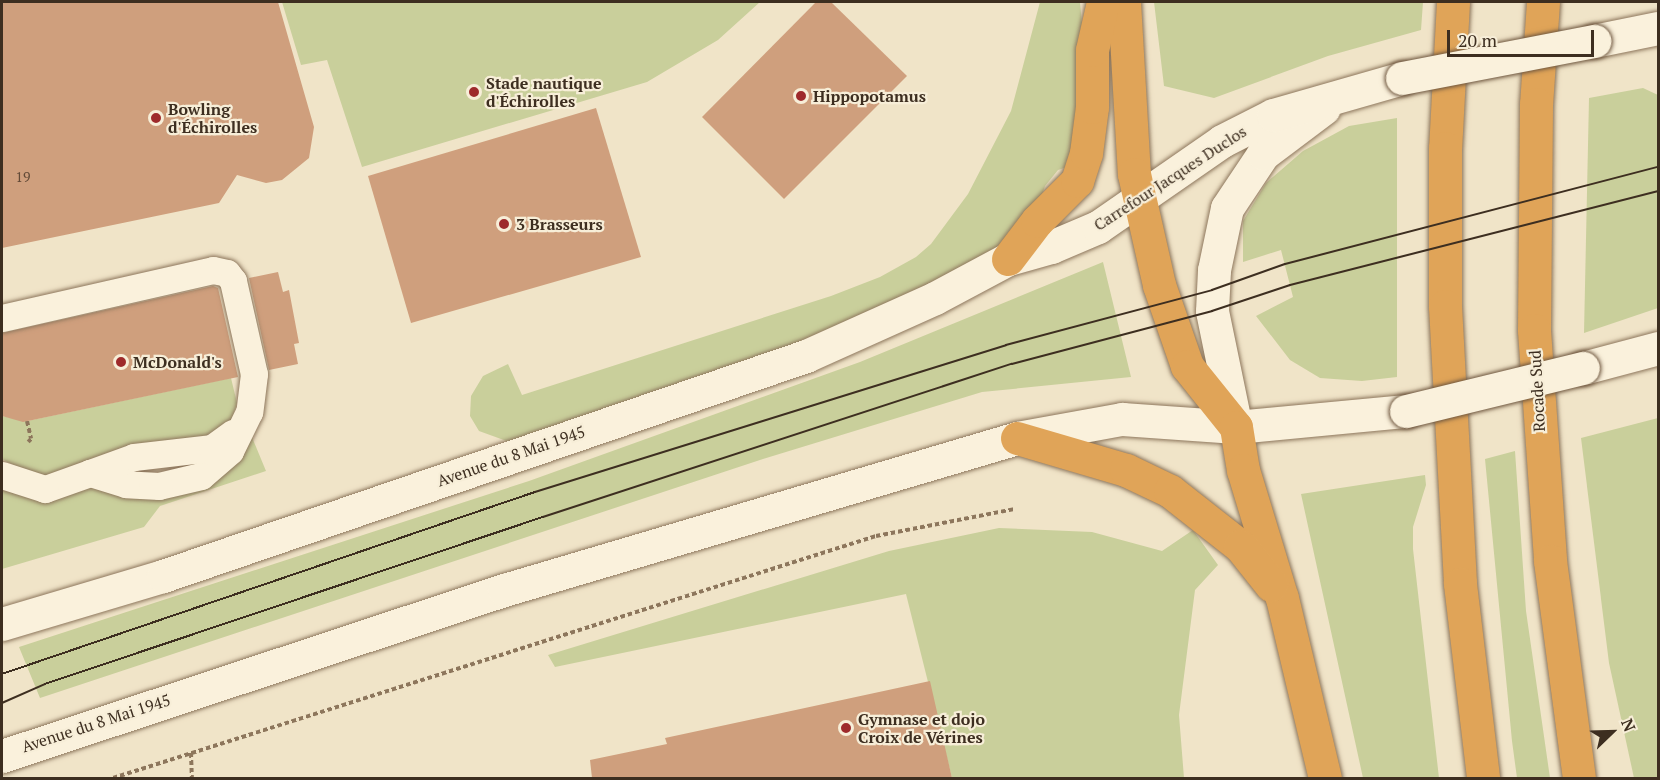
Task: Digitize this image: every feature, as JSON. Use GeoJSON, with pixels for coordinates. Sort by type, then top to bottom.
{"type":"FeatureCollection","features":[{"type":"Feature","properties":{"kind":"highway"},"geometry":{"type":"LineString","coordinates":[[1008,259],[1037,221],[1077,181],[1086,153],[1092,107],[1092,50],[1103,2]]}},
{"type":"Feature","properties":{"kind":"highway"},"geometry":{"type":"LineString","coordinates":[[1124,2],[1134,174],[1160,285],[1187,366],[1236,427],[1243,470],[1282,598],[1325,778]]}},
{"type":"Feature","properties":{"kind":"highway"},"geometry":{"type":"LineString","coordinates":[[1453,2],[1445,148],[1445,306],[1460,584],[1483,778]]}},
{"type":"Feature","properties":{"kind":"highway","name":"Rocade Sud"},"geometry":{"type":"LineString","coordinates":[[1543,2],[1533,214],[1535,341],[1550,561],[1579,778]]}},
{"type":"Feature","properties":{"kind":"highway"},"geometry":{"type":"LineString","coordinates":[[1017,438],[1126,470],[1170,491],[1240,546],[1282,598]]}},
{"type":"Feature","properties":{"kind":"main road","name":"Carrefour Jacques Duclos"},"geometry":{"type":"LineString","coordinates":[[1008,259],[1051,248],[1098,227],[1222,141],[1274,115],[1401,78],[1659,28]]}},
{"type":"Feature","properties":{"kind":"main road"},"geometry":{"type":"LineString","coordinates":[[1236,427],[1212,311],[1214,270],[1227,208],[1263,154],[1337,98]]}},
{"type":"Feature","properties":{"kind":"main road","name":"Avenue du 8 Mai 1945"},"geometry":{"type":"LineString","coordinates":[[2,624],[163,576],[806,356],[935,298],[1008,259]]}},
{"type":"Feature","properties":{"kind":"main road"},"geometry":{"type":"LineString","coordinates":[[1017,438],[1122,419],[1236,427],[1406,411],[1659,348]]}},
{"type":"Feature","properties":{"kind":"main road","name":"Avenue du 8 Mai 1945"},"geometry":{"type":"LineString","coordinates":[[8,751],[504,590],[1017,438]]}},
{"type":"Feature","properties":{"kind":"lane"},"geometry":{"type":"LineString","coordinates":[[2,318],[213,270],[227,273],[233,281],[254,374],[249,412],[230,451],[201,476],[159,486],[126,484],[90,473],[45,489],[2,475]]}},
{"type":"Feature","properties":{"kind":"path"},"geometry":{"type":"LineString","coordinates":[[113,778],[876,536],[1015,509]]}},
{"type":"Feature","properties":{"kind":"path"},"geometry":{"type":"LineString","coordinates":[[191,753],[192,778]]}},
{"type":"Feature","properties":{"kind":"green space","name":"Stade nautique d'Échirolles"},"geometry":{"type":"Polygon","coordinates":[[[282,2],[760,2],[718,40],[647,82],[362,167],[327,60],[301,65],[282,2]]]}},
{"type":"Feature","properties":{"kind":"green space"},"geometry":{"type":"Polygon","coordinates":[[[1040,2],[1080,2],[1086,70],[1076,164],[1058,170],[1045,186],[1029,233],[943,289],[551,433],[512,443],[479,431],[470,416],[471,396],[483,376],[508,364],[522,395],[831,296],[880,277],[916,257],[931,244],[968,194],[1011,111],[1040,2]]]}},
{"type":"Feature","properties":{"kind":"green space"},"geometry":{"type":"Polygon","coordinates":[[[1154,2],[1423,2],[1421,30],[1328,56],[1214,98],[1164,86],[1154,2]]]}},
{"type":"Feature","properties":{"kind":"green space"},"geometry":{"type":"Polygon","coordinates":[[[1643,88],[1658,95],[1658,308],[1584,333],[1589,98],[1643,88]]]}},
{"type":"Feature","properties":{"kind":"green space"},"geometry":{"type":"Polygon","coordinates":[[[1397,118],[1397,377],[1362,381],[1320,378],[1290,360],[1256,316],[1293,297],[1281,250],[1243,262],[1243,221],[1266,183],[1303,151],[1349,126],[1397,118]]]}},
{"type":"Feature","properties":{"kind":"green space"},"geometry":{"type":"Polygon","coordinates":[[[1103,262],[1131,377],[982,392],[763,459],[40,698],[19,647],[529,481],[860,362],[1103,262]]]}},
{"type":"Feature","properties":{"kind":"green space"},"geometry":{"type":"Polygon","coordinates":[[[231,378],[237,403],[228,431],[53,477],[23,470],[2,459],[2,416],[27,421],[231,378]]]}},
{"type":"Feature","properties":{"kind":"green space"},"geometry":{"type":"Polygon","coordinates":[[[1658,418],[1658,778],[1634,778],[1609,663],[1581,438],[1658,418]]]}},
{"type":"Feature","properties":{"kind":"green space"},"geometry":{"type":"Polygon","coordinates":[[[249,430],[266,471],[160,506],[144,527],[2,569],[2,484],[96,480],[172,487],[249,430]]]}},
{"type":"Feature","properties":{"kind":"green space"},"geometry":{"type":"Polygon","coordinates":[[[1515,451],[1526,611],[1550,778],[1517,778],[1512,741],[1485,459],[1515,451]]]}},
{"type":"Feature","properties":{"kind":"green space"},"geometry":{"type":"Polygon","coordinates":[[[1425,475],[1426,485],[1413,527],[1413,549],[1439,778],[1363,778],[1301,494],[1425,475]]]}},
{"type":"Feature","properties":{"kind":"green space"},"geometry":{"type":"Polygon","coordinates":[[[999,528],[1092,532],[1162,551],[1193,530],[1218,565],[1195,590],[1179,715],[1184,778],[952,778],[906,594],[555,667],[548,655],[889,551],[999,528]]]}},
{"type":"Feature","properties":{"kind":"building","name":"Bowling d'Échirolles"},"geometry":{"type":"Polygon","coordinates":[[[2,2],[278,2],[314,127],[309,158],[282,180],[266,183],[237,175],[219,203],[2,248],[2,2]]]}},
{"type":"Feature","properties":{"kind":"building","name":"Hippopotamus"},"geometry":{"type":"Polygon","coordinates":[[[816,2],[831,2],[907,76],[784,199],[702,117],[816,2]]]}},
{"type":"Feature","properties":{"kind":"building","name":"3 Brasseurs"},"geometry":{"type":"Polygon","coordinates":[[[596,108],[641,257],[411,323],[368,176],[596,108]]]}},
{"type":"Feature","properties":{"kind":"building"},"geometry":{"type":"Polygon","coordinates":[[[278,272],[283,292],[289,290],[299,343],[294,344],[298,364],[269,370],[249,278],[278,272]]]}},
{"type":"Feature","properties":{"kind":"building","name":"McDonald's"},"geometry":{"type":"Polygon","coordinates":[[[213,286],[218,288],[238,377],[23,422],[2,416],[2,333],[213,286]]]}},
{"type":"Feature","properties":{"kind":"building","name":"Gymnase et dojo Croix de Vérines"},"geometry":{"type":"Polygon","coordinates":[[[930,681],[952,778],[592,778],[590,760],[667,744],[665,738],[930,681]]]}},
{"type":"Feature","properties":{"kind":"tram line"},"geometry":{"type":"LineString","coordinates":[[2,674],[535,492],[1006,345],[1212,290],[1285,264],[1658,167]]}},
{"type":"Feature","properties":{"kind":"tram line"},"geometry":{"type":"LineString","coordinates":[[2,703],[45,684],[543,517],[1012,364],[1212,311],[1290,285],[1658,191]]}},
{"type":"Feature","properties":{"kind":"place","name":"Stade nautique d'Échirolles"},"geometry":{"type":"Point","coordinates":[474,92]}},
{"type":"Feature","properties":{"kind":"place","name":"Hippopotamus"},"geometry":{"type":"Point","coordinates":[801,96]}},
{"type":"Feature","properties":{"kind":"place","name":"Bowling d'Échirolles"},"geometry":{"type":"Point","coordinates":[156,118]}},
{"type":"Feature","properties":{"kind":"place","name":"3 Brasseurs"},"geometry":{"type":"Point","coordinates":[504,224]}},
{"type":"Feature","properties":{"kind":"place","name":"McDonald's"},"geometry":{"type":"Point","coordinates":[121,362]}},
{"type":"Feature","properties":{"kind":"place","name":"Gymnase et dojo Croix de Vérines"},"geometry":{"type":"Point","coordinates":[846,728]}}]}
